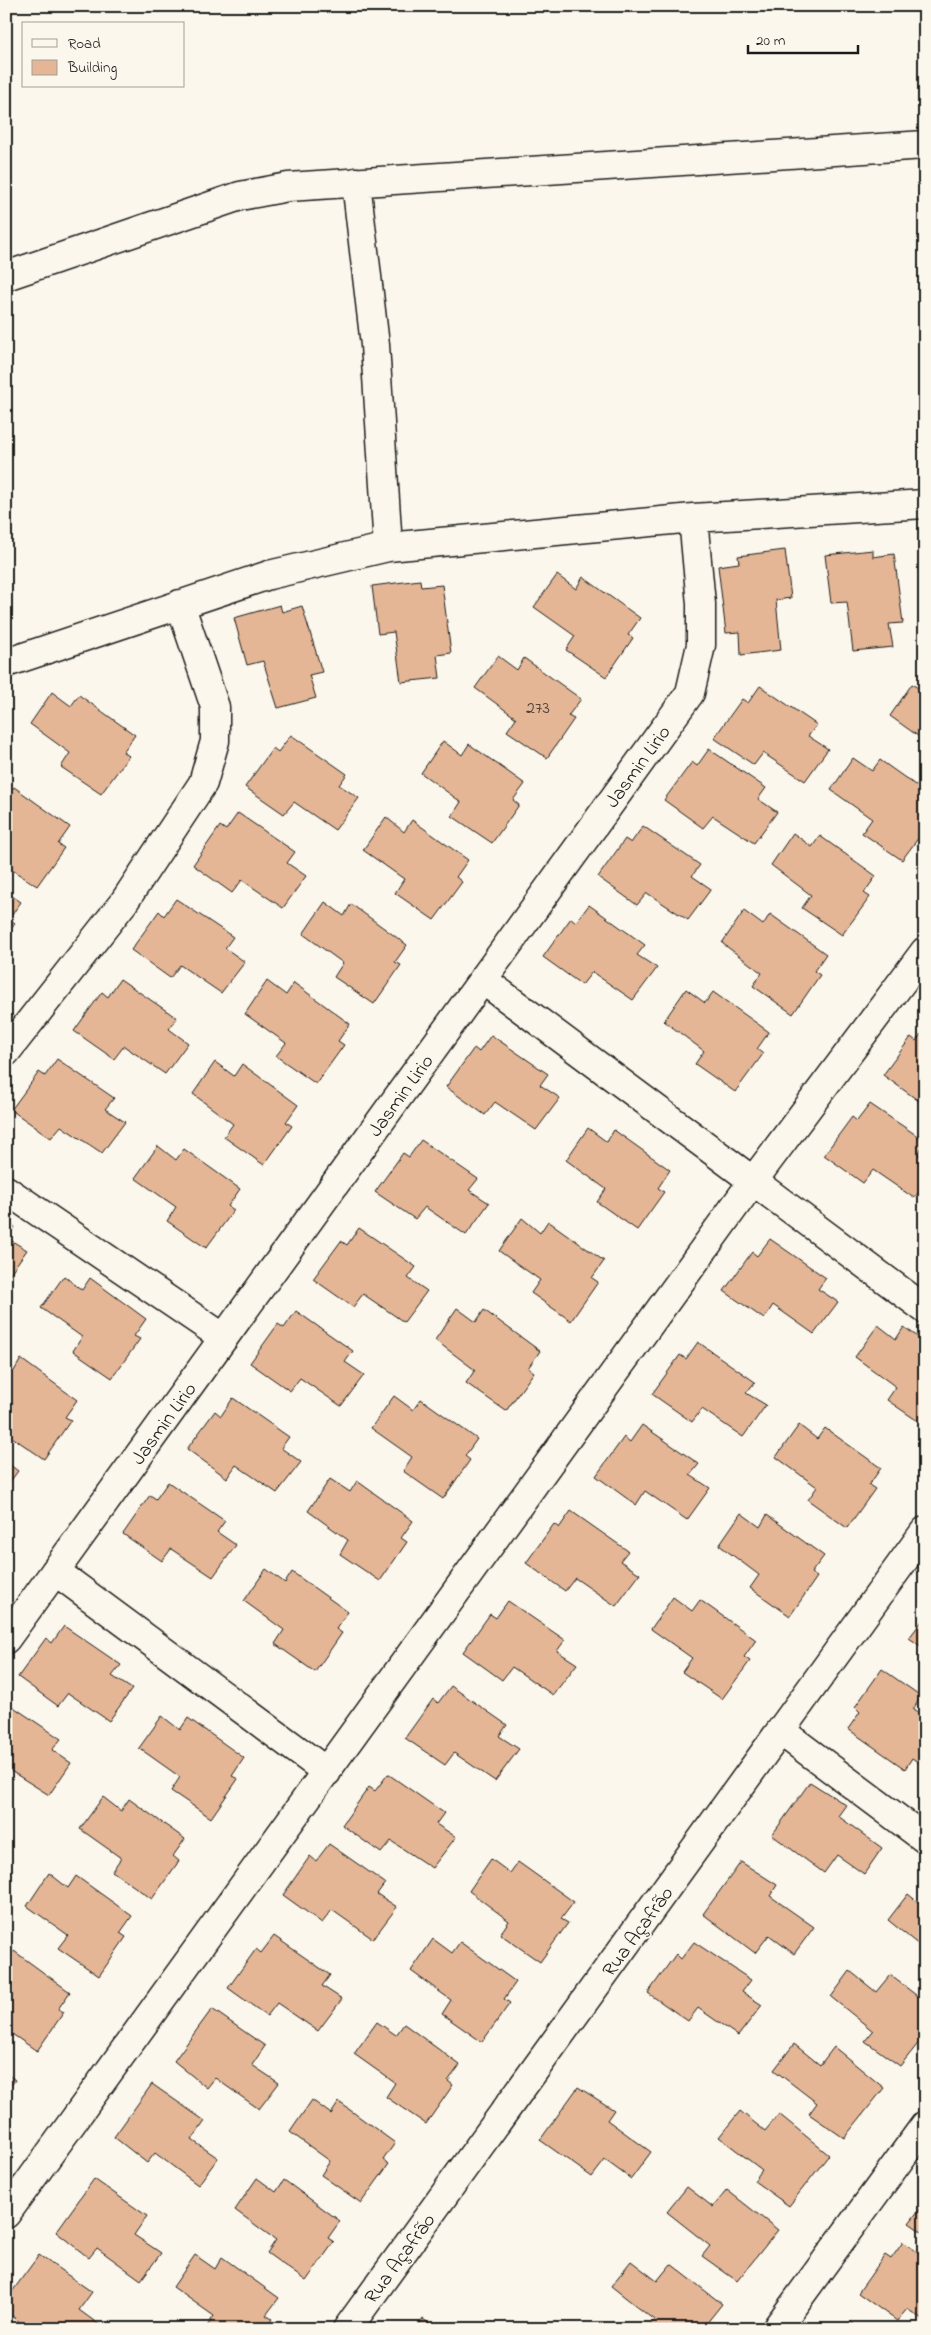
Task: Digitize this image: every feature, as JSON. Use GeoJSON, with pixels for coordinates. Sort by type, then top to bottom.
{"type":"FeatureCollection","features":[{"type":"Feature","properties":{"kind":"street"},"geometry":{"type":"LineString","coordinates":[[6,276],[240,196],[288,187],[925,146]]}},
{"type":"Feature","properties":{"kind":"street"},"geometry":{"type":"LineString","coordinates":[[356,182],[375,345],[388,547]]}},
{"type":"Feature","properties":{"kind":"street"},"geometry":{"type":"LineString","coordinates":[[6,663],[269,575],[388,547],[693,518],[925,504]]}},
{"type":"Feature","properties":{"kind":"street","name":"Jasmin Lirio"},"geometry":{"type":"LineString","coordinates":[[6,1639],[690,693],[701,645],[700,604],[693,518]]}},
{"type":"Feature","properties":{"kind":"street"},"geometry":{"type":"LineString","coordinates":[[6,1052],[124,902],[203,783],[215,741],[215,707],[180,604]]}},
{"type":"Feature","properties":{"kind":"street"},"geometry":{"type":"LineString","coordinates":[[6,2214],[753,1181],[925,951]]}},
{"type":"Feature","properties":{"kind":"street"},"geometry":{"type":"LineString","coordinates":[[483,980],[925,1309]]}},
{"type":"Feature","properties":{"kind":"street"},"geometry":{"type":"LineString","coordinates":[[6,1190],[224,1338]]}},
{"type":"Feature","properties":{"kind":"street","name":"Rua Açafrão"},"geometry":{"type":"LineString","coordinates":[[348,2329],[782,1732],[925,1531]]}},
{"type":"Feature","properties":{"kind":"street"},"geometry":{"type":"LineString","coordinates":[[55,1571],[327,1772]]}},
{"type":"Feature","properties":{"kind":"street"},"geometry":{"type":"LineString","coordinates":[[782,1732],[925,1839]]}},
{"type":"Feature","properties":{"kind":"street"},"geometry":{"type":"LineString","coordinates":[[776,2329],[925,2125]]}},
{"type":"Feature","properties":{"kind":"building"},"geometry":{"type":"Polygon","coordinates":[[[925,546],[925,592],[919,547],[925,546]]]}},
{"type":"Feature","properties":{"kind":"building"},"geometry":{"type":"Polygon","coordinates":[[[785,550],[791,598],[776,600],[781,650],[741,655],[740,632],[726,633],[718,566],[739,563],[738,556],[785,550]]]}},
{"type":"Feature","properties":{"kind":"building"},"geometry":{"type":"Polygon","coordinates":[[[873,550],[873,557],[894,554],[903,623],[889,624],[893,647],[853,651],[847,602],[831,603],[825,555],[873,550]]]}},
{"type":"Feature","properties":{"kind":"building"},"geometry":{"type":"Polygon","coordinates":[[[557,575],[576,589],[583,577],[640,618],[628,635],[633,638],[606,677],[566,650],[575,636],[534,607],[557,575]]]}},
{"type":"Feature","properties":{"kind":"building"},"geometry":{"type":"Polygon","coordinates":[[[420,580],[421,587],[442,585],[451,653],[437,655],[440,678],[401,682],[394,632],[378,634],[372,586],[420,580]]]}},
{"type":"Feature","properties":{"kind":"building"},"geometry":{"type":"Polygon","coordinates":[[[280,605],[282,612],[302,606],[322,672],[309,675],[316,698],[278,708],[263,661],[247,665],[234,618],[280,605]]]}},
{"type":"Feature","properties":{"kind":"building"},"geometry":{"type":"Polygon","coordinates":[[[498,656],[517,670],[524,658],[581,699],[568,716],[574,719],[547,758],[507,731],[516,718],[475,688],[498,656]]]}},
{"type":"Feature","properties":{"kind":"building"},"geometry":{"type":"Polygon","coordinates":[[[912,684],[925,693],[925,741],[890,716],[912,684]]]}},
{"type":"Feature","properties":{"kind":"building"},"geometry":{"type":"Polygon","coordinates":[[[760,686],[817,725],[808,736],[828,749],[805,781],[763,753],[754,765],[714,738],[742,699],[748,703],[760,686]]]}},
{"type":"Feature","properties":{"kind":"building"},"geometry":{"type":"Polygon","coordinates":[[[52,692],[71,706],[79,695],[135,735],[123,752],[129,756],[101,794],[61,767],[70,753],[30,724],[52,692]]]}},
{"type":"Feature","properties":{"kind":"building"},"geometry":{"type":"Polygon","coordinates":[[[291,735],[347,774],[339,785],[359,798],[335,830],[294,802],[284,814],[245,787],[273,748],[278,752],[291,735]]]}},
{"type":"Feature","properties":{"kind":"building"},"geometry":{"type":"Polygon","coordinates":[[[443,741],[462,755],[469,744],[525,784],[513,800],[519,805],[492,843],[452,816],[461,802],[421,773],[443,741]]]}},
{"type":"Feature","properties":{"kind":"building"},"geometry":{"type":"Polygon","coordinates":[[[709,749],[766,788],[758,799],[777,812],[754,843],[713,816],[703,828],[664,800],[692,762],[697,766],[709,749]]]}},
{"type":"Feature","properties":{"kind":"building"},"geometry":{"type":"Polygon","coordinates":[[[853,758],[872,771],[880,760],[925,792],[925,829],[902,860],[862,833],[872,819],[831,790],[853,758]]]}},
{"type":"Feature","properties":{"kind":"building"},"geometry":{"type":"Polygon","coordinates":[[[14,787],[70,827],[58,844],[64,848],[37,886],[6,866],[6,798],[14,787]]]}},
{"type":"Feature","properties":{"kind":"building"},"geometry":{"type":"Polygon","coordinates":[[[238,813],[295,852],[287,863],[306,876],[283,908],[242,880],[232,893],[193,865],[220,826],[226,830],[238,813]]]}},
{"type":"Feature","properties":{"kind":"building"},"geometry":{"type":"Polygon","coordinates":[[[386,817],[404,832],[412,820],[468,860],[456,877],[462,882],[434,920],[395,893],[404,879],[363,850],[386,817]]]}},
{"type":"Feature","properties":{"kind":"building"},"geometry":{"type":"Polygon","coordinates":[[[643,826],[700,865],[692,876],[711,889],[688,920],[647,893],[637,905],[598,877],[625,839],[631,843],[643,826]]]}},
{"type":"Feature","properties":{"kind":"building"},"geometry":{"type":"Polygon","coordinates":[[[793,833],[812,847],[820,836],[876,876],[864,893],[870,897],[842,935],[802,908],[811,895],[771,865],[793,833]]]}},
{"type":"Feature","properties":{"kind":"building"},"geometry":{"type":"Polygon","coordinates":[[[6,892],[21,902],[9,919],[15,923],[6,935],[6,892]]]}},
{"type":"Feature","properties":{"kind":"building"},"geometry":{"type":"Polygon","coordinates":[[[176,899],[233,937],[225,948],[245,962],[221,993],[180,965],[170,978],[131,950],[159,911],[164,916],[176,899]]]}},
{"type":"Feature","properties":{"kind":"building"},"geometry":{"type":"Polygon","coordinates":[[[325,902],[344,916],[351,904],[407,945],[395,962],[401,965],[374,1004],[334,977],[343,963],[303,934],[325,902]]]}},
{"type":"Feature","properties":{"kind":"building"},"geometry":{"type":"Polygon","coordinates":[[[589,905],[645,945],[637,955],[657,968],[633,1000],[592,972],[582,985],[543,957],[571,918],[576,922],[589,905]]]}},
{"type":"Feature","properties":{"kind":"building"},"geometry":{"type":"Polygon","coordinates":[[[744,911],[763,925],[770,914],[826,954],[814,971],[820,975],[793,1014],[753,986],[762,973],[722,943],[744,911]]]}},
{"type":"Feature","properties":{"kind":"building"},"geometry":{"type":"Polygon","coordinates":[[[120,979],[177,1018],[169,1029],[188,1043],[165,1074],[124,1046],[114,1059],[74,1031],[102,992],[108,997],[120,979]]]}},
{"type":"Feature","properties":{"kind":"building"},"geometry":{"type":"Polygon","coordinates":[[[267,981],[286,995],[294,983],[350,1024],[338,1041],[344,1045],[316,1084],[276,1056],[286,1043],[245,1014],[267,981]]]}},
{"type":"Feature","properties":{"kind":"building"},"geometry":{"type":"Polygon","coordinates":[[[686,989],[705,1003],[713,992],[769,1032],[757,1049],[763,1054],[735,1092],[695,1064],[704,1051],[664,1021],[686,989]]]}},
{"type":"Feature","properties":{"kind":"building"},"geometry":{"type":"Polygon","coordinates":[[[925,1029],[925,1101],[923,1104],[883,1075],[911,1037],[916,1041],[925,1029]]]}},
{"type":"Feature","properties":{"kind":"building"},"geometry":{"type":"Polygon","coordinates":[[[491,1035],[548,1074],[540,1085],[560,1098],[536,1130],[495,1102],[485,1115],[446,1087],[474,1048],[479,1052],[491,1035]]]}},
{"type":"Feature","properties":{"kind":"building"},"geometry":{"type":"Polygon","coordinates":[[[57,1059],[114,1098],[105,1109],[125,1122],[102,1153],[61,1126],[51,1138],[11,1110],[39,1072],[45,1076],[57,1059]]]}},
{"type":"Feature","properties":{"kind":"building"},"geometry":{"type":"Polygon","coordinates":[[[215,1062],[234,1076],[242,1064],[298,1105],[286,1122],[292,1126],[264,1165],[224,1137],[233,1124],[193,1094],[215,1062]]]}},
{"type":"Feature","properties":{"kind":"building"},"geometry":{"type":"Polygon","coordinates":[[[870,1104],[925,1141],[918,1154],[925,1158],[925,1184],[914,1198],[873,1170],[863,1183],[824,1155],[852,1117],[857,1121],[870,1104]]]}},
{"type":"Feature","properties":{"kind":"building"},"geometry":{"type":"Polygon","coordinates":[[[588,1128],[607,1142],[614,1130],[670,1170],[658,1188],[664,1192],[637,1230],[597,1202],[606,1189],[566,1160],[588,1128]]]}},
{"type":"Feature","properties":{"kind":"building"},"geometry":{"type":"Polygon","coordinates":[[[421,1140],[478,1179],[469,1190],[489,1203],[466,1235],[425,1207],[415,1219],[375,1192],[403,1153],[409,1157],[421,1140]]]}},
{"type":"Feature","properties":{"kind":"building"},"geometry":{"type":"Polygon","coordinates":[[[158,1146],[176,1160],[184,1149],[240,1189],[228,1206],[234,1210],[206,1248],[167,1221],[176,1207],[135,1178],[158,1146]]]}},
{"type":"Feature","properties":{"kind":"building"},"geometry":{"type":"Polygon","coordinates":[[[522,1218],[540,1233],[548,1221],[604,1261],[592,1278],[598,1282],[571,1321],[531,1293],[540,1280],[499,1251],[522,1218]]]}},
{"type":"Feature","properties":{"kind":"building"},"geometry":{"type":"Polygon","coordinates":[[[6,1220],[15,1227],[7,1238],[27,1250],[6,1279],[6,1220]]]}},
{"type":"Feature","properties":{"kind":"building"},"geometry":{"type":"Polygon","coordinates":[[[359,1228],[416,1267],[408,1278],[427,1291],[404,1322],[363,1294],[353,1307],[313,1279],[341,1241],[347,1245],[359,1228]]]}},
{"type":"Feature","properties":{"kind":"building"},"geometry":{"type":"Polygon","coordinates":[[[770,1239],[826,1278],[818,1289],[838,1302],[814,1334],[773,1305],[764,1319],[724,1291],[752,1252],[757,1256],[770,1239]]]}},
{"type":"Feature","properties":{"kind":"building"},"geometry":{"type":"Polygon","coordinates":[[[64,1276],[82,1290],[90,1278],[146,1319],[134,1336],[140,1339],[112,1378],[73,1351],[82,1337],[41,1308],[64,1276]]]}},
{"type":"Feature","properties":{"kind":"building"},"geometry":{"type":"Polygon","coordinates":[[[457,1308],[476,1322],[484,1310],[540,1351],[528,1368],[534,1372],[506,1411],[466,1383],[475,1370],[435,1340],[457,1308]]]}},
{"type":"Feature","properties":{"kind":"building"},"geometry":{"type":"Polygon","coordinates":[[[296,1311],[353,1351],[345,1362],[364,1375],[341,1406],[300,1378],[290,1391],[250,1363],[278,1324],[284,1328],[296,1311]]]}},
{"type":"Feature","properties":{"kind":"building"},"geometry":{"type":"Polygon","coordinates":[[[878,1325],[896,1339],[904,1327],[925,1342],[925,1426],[887,1400],[896,1387],[855,1357],[878,1325]]]}},
{"type":"Feature","properties":{"kind":"building"},"geometry":{"type":"Polygon","coordinates":[[[698,1342],[755,1382],[746,1393],[766,1405],[743,1437],[702,1409],[692,1422],[652,1394],[680,1355],[686,1359],[698,1342]]]}},
{"type":"Feature","properties":{"kind":"building"},"geometry":{"type":"Polygon","coordinates":[[[21,1359],[77,1400],[65,1417],[71,1420],[44,1459],[6,1433],[6,1428],[12,1419],[6,1414],[6,1365],[14,1371],[21,1359]]]}},
{"type":"Feature","properties":{"kind":"building"},"geometry":{"type":"Polygon","coordinates":[[[394,1396],[413,1410],[421,1399],[477,1439],[465,1456],[470,1460],[443,1499],[403,1471],[412,1457],[371,1428],[394,1396]]]}},
{"type":"Feature","properties":{"kind":"building"},"geometry":{"type":"Polygon","coordinates":[[[233,1398],[289,1437],[281,1448],[301,1462],[277,1493],[236,1465],[227,1478],[187,1449],[215,1411],[221,1416],[233,1398]]]}},
{"type":"Feature","properties":{"kind":"building"},"geometry":{"type":"Polygon","coordinates":[[[642,1425],[699,1464],[690,1475],[710,1488],[687,1520],[645,1491],[636,1505],[596,1476],[624,1437],[630,1442],[642,1425]]]}},
{"type":"Feature","properties":{"kind":"building"},"geometry":{"type":"Polygon","coordinates":[[[799,1425],[817,1439],[825,1428],[881,1468],[869,1485],[875,1489],[847,1528],[808,1500],[817,1487],[776,1457],[799,1425]]]}},
{"type":"Feature","properties":{"kind":"building"},"geometry":{"type":"Polygon","coordinates":[[[6,1462],[18,1471],[6,1487],[6,1462]]]}},
{"type":"Feature","properties":{"kind":"building"},"geometry":{"type":"Polygon","coordinates":[[[330,1479],[350,1492],[357,1481],[413,1521],[401,1538],[407,1542],[380,1581],[340,1554],[348,1540],[308,1511],[330,1479]]]}},
{"type":"Feature","properties":{"kind":"building"},"geometry":{"type":"Polygon","coordinates":[[[168,1482],[225,1521],[217,1532],[236,1545],[213,1577],[171,1549],[162,1561],[123,1534],[150,1495],[156,1499],[168,1482]]]}},
{"type":"Feature","properties":{"kind":"building"},"geometry":{"type":"Polygon","coordinates":[[[571,1511],[628,1551],[620,1561],[640,1574],[616,1606],[575,1578],[565,1591],[526,1563],[554,1524],[559,1528],[571,1511]]]}},
{"type":"Feature","properties":{"kind":"building"},"geometry":{"type":"Polygon","coordinates":[[[741,1513],[760,1527],[767,1515],[824,1556],[811,1573],[817,1577],[790,1616],[750,1588],[759,1575],[719,1545],[741,1513]]]}},
{"type":"Feature","properties":{"kind":"building"},"geometry":{"type":"Polygon","coordinates":[[[266,1569],[285,1583],[292,1572],[348,1612],[336,1629],[342,1633],[315,1672],[275,1644],[284,1630],[244,1601],[266,1569]]]}},
{"type":"Feature","properties":{"kind":"building"},"geometry":{"type":"Polygon","coordinates":[[[673,1597],[692,1611],[700,1600],[756,1640],[744,1657],[750,1661],[722,1699],[682,1672],[692,1658],[651,1629],[673,1597]]]}},
{"type":"Feature","properties":{"kind":"building"},"geometry":{"type":"Polygon","coordinates":[[[508,1601],[565,1640],[557,1651],[577,1664],[553,1695],[512,1667],[502,1680],[463,1652],[490,1614],[496,1618],[508,1601]]]}},
{"type":"Feature","properties":{"kind":"building"},"geometry":{"type":"Polygon","coordinates":[[[925,1617],[925,1649],[909,1638],[925,1617]]]}},
{"type":"Feature","properties":{"kind":"building"},"geometry":{"type":"Polygon","coordinates":[[[64,1626],[121,1665],[112,1676],[132,1689],[109,1721],[68,1693],[58,1706],[18,1677],[46,1638],[52,1643],[64,1626]]]}},
{"type":"Feature","properties":{"kind":"building"},"geometry":{"type":"Polygon","coordinates":[[[882,1669],[921,1696],[913,1710],[925,1718],[925,1767],[912,1758],[905,1769],[848,1729],[860,1712],[855,1707],[882,1669]]]}},
{"type":"Feature","properties":{"kind":"building"},"geometry":{"type":"Polygon","coordinates":[[[451,1686],[507,1725],[499,1736],[519,1749],[495,1781],[454,1753],[445,1765],[405,1738],[433,1699],[438,1703],[451,1686]]]}},
{"type":"Feature","properties":{"kind":"building"},"geometry":{"type":"Polygon","coordinates":[[[6,1702],[61,1739],[52,1750],[71,1763],[49,1795],[6,1768],[6,1702]]]}},
{"type":"Feature","properties":{"kind":"building"},"geometry":{"type":"Polygon","coordinates":[[[162,1716],[180,1730],[188,1718],[244,1758],[232,1776],[238,1779],[211,1818],[171,1791],[180,1777],[139,1748],[162,1716]]]}},
{"type":"Feature","properties":{"kind":"building"},"geometry":{"type":"Polygon","coordinates":[[[388,1774],[444,1813],[436,1824],[456,1837],[432,1868],[391,1841],[381,1853],[342,1825],[369,1787],[375,1791],[388,1774]]]}},
{"type":"Feature","properties":{"kind":"building"},"geometry":{"type":"Polygon","coordinates":[[[810,1782],[846,1805],[838,1816],[882,1848],[864,1874],[837,1855],[824,1873],[772,1835],[810,1782]]]}},
{"type":"Feature","properties":{"kind":"building"},"geometry":{"type":"Polygon","coordinates":[[[103,1797],[121,1811],[129,1799],[185,1839],[173,1856],[179,1861],[152,1899],[112,1871],[121,1858],[80,1829],[103,1797]]]}},
{"type":"Feature","properties":{"kind":"building"},"geometry":{"type":"Polygon","coordinates":[[[329,1844],[385,1883],[377,1894],[397,1907],[373,1939],[332,1910],[322,1923],[283,1895],[310,1856],[316,1861],[329,1844]]]}},
{"type":"Feature","properties":{"kind":"building"},"geometry":{"type":"Polygon","coordinates":[[[491,1859],[510,1873],[518,1862],[574,1902],[561,1919],[568,1923],[540,1962],[500,1934],[509,1921],[469,1891],[491,1859]]]}},
{"type":"Feature","properties":{"kind":"building"},"geometry":{"type":"Polygon","coordinates":[[[741,1862],[777,1885],[770,1896],[814,1927],[794,1954],[769,1935],[755,1953],[703,1914],[741,1862]]]}},
{"type":"Feature","properties":{"kind":"building"},"geometry":{"type":"Polygon","coordinates":[[[49,1873],[68,1888],[76,1876],[132,1916],[120,1933],[126,1937],[99,1976],[58,1948],[68,1935],[27,1906],[49,1873]]]}},
{"type":"Feature","properties":{"kind":"building"},"geometry":{"type":"Polygon","coordinates":[[[908,1894],[925,1908],[925,1950],[888,1920],[908,1894]]]}},
{"type":"Feature","properties":{"kind":"building"},"geometry":{"type":"Polygon","coordinates":[[[274,1936],[330,1975],[322,1986],[342,1999],[318,2031],[277,2003],[267,2016],[228,1988],[256,1949],[261,1953],[274,1936]]]}},
{"type":"Feature","properties":{"kind":"building"},"geometry":{"type":"Polygon","coordinates":[[[433,1939],[452,1953],[460,1942],[516,1982],[504,1999],[510,2003],[482,2042],[442,2014],[451,2000],[411,1971],[433,1939]]]}},
{"type":"Feature","properties":{"kind":"building"},"geometry":{"type":"Polygon","coordinates":[[[694,1942],[751,1980],[742,1992],[762,2005],[738,2036],[698,2008],[688,2021],[648,1993],[676,1954],[681,1959],[694,1942]]]}},
{"type":"Feature","properties":{"kind":"building"},"geometry":{"type":"Polygon","coordinates":[[[14,1951],[70,1992],[58,2009],[64,2012],[37,2051],[6,2030],[6,1963],[14,1951]]]}},
{"type":"Feature","properties":{"kind":"building"},"geometry":{"type":"Polygon","coordinates":[[[850,1971],[876,1992],[890,1975],[925,2002],[925,2035],[900,2066],[865,2041],[873,2031],[831,1997],[850,1971]]]}},
{"type":"Feature","properties":{"kind":"building"},"geometry":{"type":"Polygon","coordinates":[[[212,2009],[265,2046],[252,2065],[279,2083],[259,2109],[215,2078],[207,2088],[174,2061],[212,2009]]]}},
{"type":"Feature","properties":{"kind":"building"},"geometry":{"type":"Polygon","coordinates":[[[377,2022],[396,2035],[404,2024],[460,2065],[448,2081],[453,2085],[426,2124],[386,2097],[395,2083],[354,2054],[377,2022]]]}},
{"type":"Feature","properties":{"kind":"building"},"geometry":{"type":"Polygon","coordinates":[[[794,2044],[820,2065],[834,2047],[884,2088],[844,2138],[809,2114],[817,2103],[774,2070],[794,2044]]]}},
{"type":"Feature","properties":{"kind":"building"},"geometry":{"type":"Polygon","coordinates":[[[6,2073],[15,2080],[6,2093],[6,2073]]]}},
{"type":"Feature","properties":{"kind":"building"},"geometry":{"type":"Polygon","coordinates":[[[152,2084],[205,2121],[192,2140],[218,2158],[198,2185],[155,2153],[147,2163],[114,2137],[152,2084]]]}},
{"type":"Feature","properties":{"kind":"building"},"geometry":{"type":"Polygon","coordinates":[[[578,2087],[614,2110],[607,2120],[651,2152],[631,2179],[605,2160],[592,2177],[540,2140],[578,2087]]]}},
{"type":"Feature","properties":{"kind":"building"},"geometry":{"type":"Polygon","coordinates":[[[312,2100],[331,2114],[339,2102],[395,2143],[383,2160],[389,2164],[361,2203],[321,2175],[330,2161],[290,2132],[312,2100]]]}},
{"type":"Feature","properties":{"kind":"building"},"geometry":{"type":"Polygon","coordinates":[[[740,2111],[765,2131],[779,2114],[829,2155],[789,2206],[754,2181],[762,2170],[719,2137],[740,2111]]]}},
{"type":"Feature","properties":{"kind":"building"},"geometry":{"type":"Polygon","coordinates":[[[257,2178],[276,2192],[284,2180],[340,2221],[328,2238],[334,2242],[306,2281],[267,2253],[276,2240],[235,2210],[257,2178]]]}},
{"type":"Feature","properties":{"kind":"building"},"geometry":{"type":"Polygon","coordinates":[[[94,2179],[147,2216],[134,2235],[161,2253],[141,2280],[97,2248],[89,2258],[56,2232],[94,2179]]]}},
{"type":"Feature","properties":{"kind":"building"},"geometry":{"type":"Polygon","coordinates":[[[687,2187],[713,2207],[727,2190],[778,2230],[737,2281],[702,2256],[710,2246],[667,2212],[687,2187]]]}},
{"type":"Feature","properties":{"kind":"building"},"geometry":{"type":"Polygon","coordinates":[[[925,2202],[925,2234],[909,2223],[925,2202]]]}},
{"type":"Feature","properties":{"kind":"building"},"geometry":{"type":"Polygon","coordinates":[[[903,2242],[925,2257],[925,2321],[907,2309],[897,2321],[858,2293],[885,2255],[891,2259],[903,2242]]]}},
{"type":"Feature","properties":{"kind":"building"},"geometry":{"type":"Polygon","coordinates":[[[39,2255],[92,2292],[79,2310],[105,2329],[49,2329],[42,2324],[38,2329],[28,2329],[6,2311],[6,2300],[39,2255]]]}},
{"type":"Feature","properties":{"kind":"building"},"geometry":{"type":"Polygon","coordinates":[[[195,2255],[215,2269],[222,2257],[279,2298],[266,2315],[272,2319],[265,2329],[205,2329],[214,2316],[173,2287],[195,2255]]]}},
{"type":"Feature","properties":{"kind":"building"},"geometry":{"type":"Polygon","coordinates":[[[631,2261],[657,2281],[671,2264],[722,2304],[702,2329],[647,2329],[654,2320],[611,2286],[631,2261]]]}},
{"type":"Feature","properties":{"kind":"building"},"geometry":{"type":"Polygon","coordinates":[[[423,2319],[437,2329],[416,2329],[423,2319]]]}},
{"type":"Feature","properties":{"kind":"building"},"geometry":{"type":"Polygon","coordinates":[[[851,2322],[860,2329],[847,2329],[851,2322]]]}}]}
